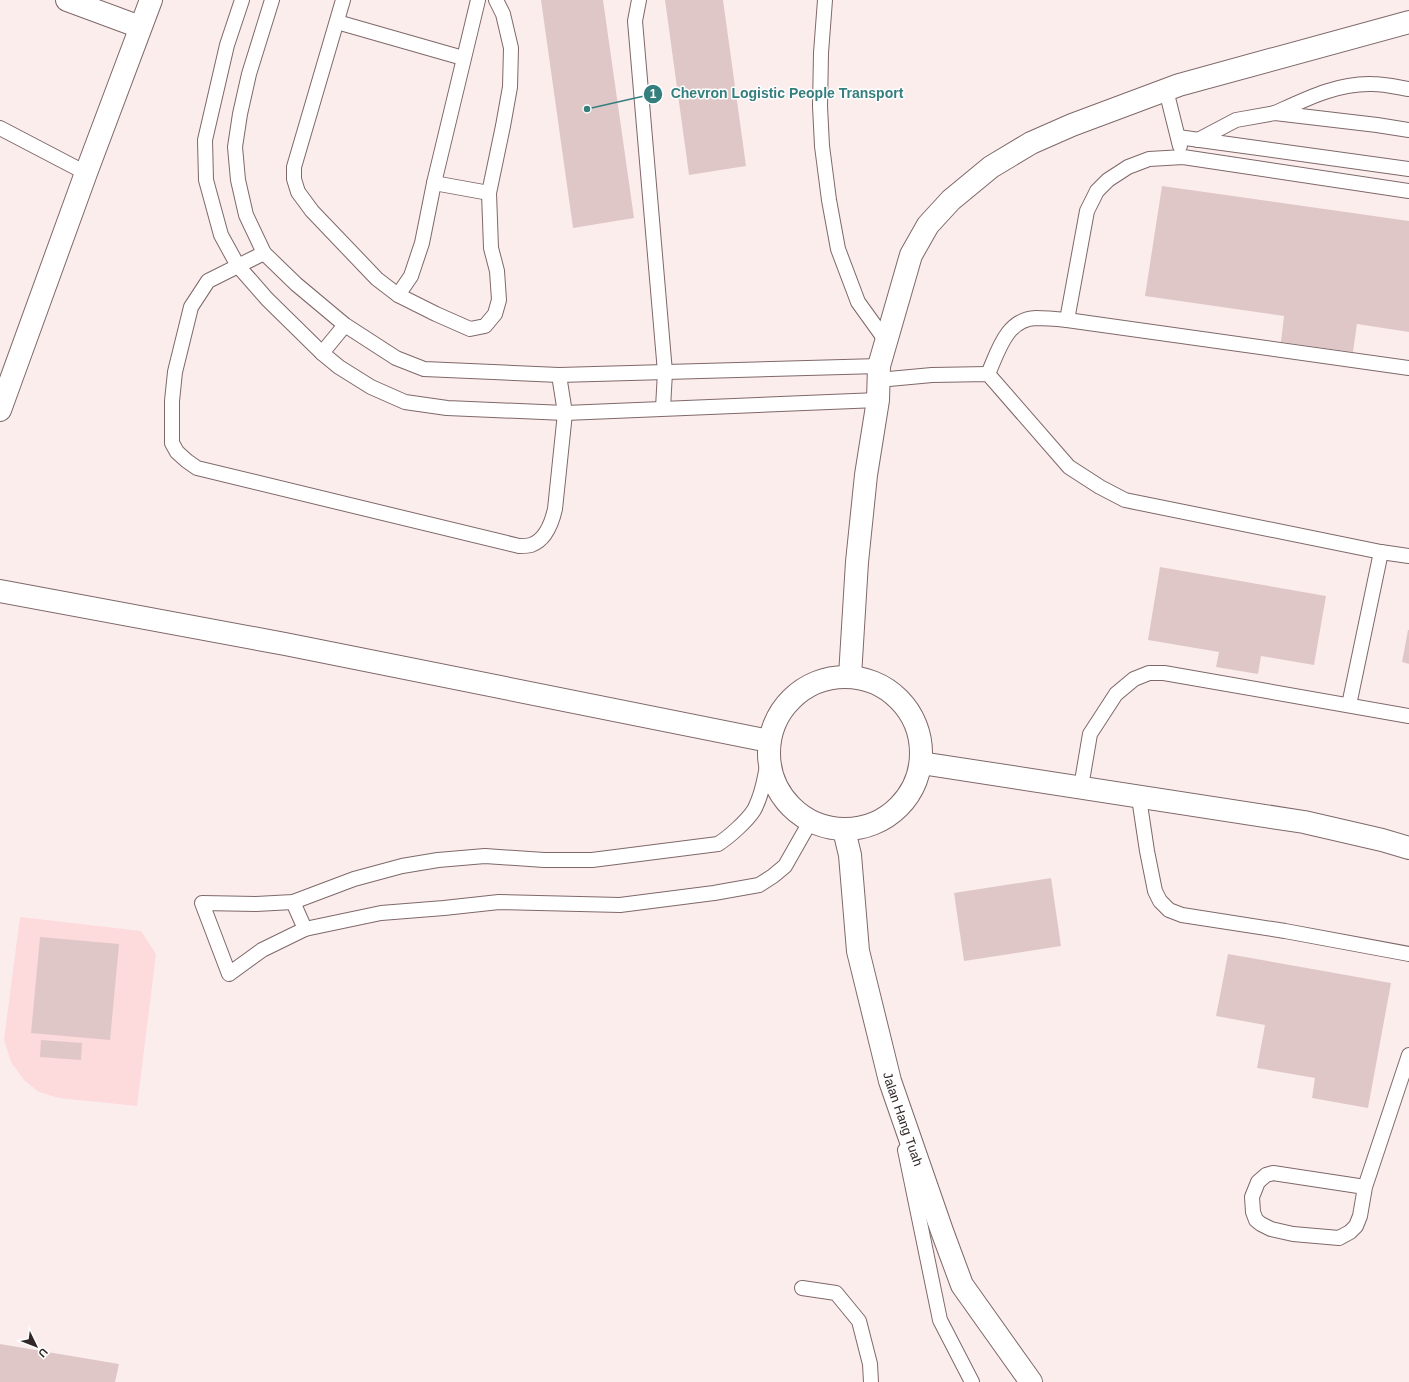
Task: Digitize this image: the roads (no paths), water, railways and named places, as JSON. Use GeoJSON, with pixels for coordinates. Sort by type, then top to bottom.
{"type":"FeatureCollection","features":[{"type":"Feature","properties":{"kind":"street"},"geometry":{"type":"LineString","coordinates":[[67,0],[140,27]]}},
{"type":"Feature","properties":{"kind":"street"},"geometry":{"type":"LineString","coordinates":[[0,410],[86,173],[151,0]]}},
{"type":"Feature","properties":{"kind":"street"},"geometry":{"type":"LineString","coordinates":[[850,676],[857,562],[878,382],[886,341],[911,256],[928,225],[951,200],[991,167],[1031,143],[1072,125],[1166,90],[1353,36],[1409,22]]}},
{"type":"Feature","properties":{"kind":"street"},"geometry":{"type":"LineString","coordinates":[[0,591],[293,645],[769,750]]}},
{"type":"Feature","properties":{"kind":"street"},"geometry":{"type":"LineString","coordinates":[[850,676],[870,681],[889,690],[904,704],[915,722],[921,742],[921,763],[915,784],[898,808],[886,818],[867,827],[844,830],[827,828],[810,822],[789,806],[775,784],[769,750],[776,720],[789,701],[807,687],[828,679],[850,676]]}},
{"type":"Feature","properties":{"kind":"street"},"geometry":{"type":"LineString","coordinates":[[921,763],[1081,787],[1139,798],[1304,822],[1382,840],[1409,848]]}},
{"type":"Feature","properties":{"kind":"street","name":"Jalan Hang Tuah"},"geometry":{"type":"LineString","coordinates":[[844,830],[850,855],[858,951],[890,1081],[962,1284],[1031,1382]]}},
{"type":"Feature","properties":{"kind":"lane"},"geometry":{"type":"LineString","coordinates":[[242,0],[227,45],[205,140],[206,180],[220,235],[238,266],[267,300],[322,353],[339,367],[371,387],[405,402],[447,408],[565,412],[663,408],[932,375],[988,374]]}},
{"type":"Feature","properties":{"kind":"lane"},"geometry":{"type":"LineString","coordinates":[[272,0],[249,74],[240,114],[235,147],[238,180],[246,215],[264,253],[296,284],[344,325],[396,358],[424,369],[559,375],[665,372],[878,382]]}},
{"type":"Feature","properties":{"kind":"lane"},"geometry":{"type":"LineString","coordinates":[[343,0],[294,167],[294,179],[298,192],[312,211],[377,279],[398,295],[470,329],[485,326],[495,314],[499,300],[497,271],[491,248],[489,193],[510,87],[511,48],[503,14],[496,0]]}},
{"type":"Feature","properties":{"kind":"lane"},"geometry":{"type":"LineString","coordinates":[[398,295],[411,276],[422,243],[434,183],[478,0]]}},
{"type":"Feature","properties":{"kind":"lane"},"geometry":{"type":"LineString","coordinates":[[639,0],[635,21],[665,372],[663,408]]}},
{"type":"Feature","properties":{"kind":"lane"},"geometry":{"type":"LineString","coordinates":[[825,0],[821,53],[820,106],[822,146],[829,200],[838,248],[858,302],[886,341]]}},
{"type":"Feature","properties":{"kind":"lane"},"geometry":{"type":"LineString","coordinates":[[337,22],[463,58]]}},
{"type":"Feature","properties":{"kind":"lane"},"geometry":{"type":"LineString","coordinates":[[1198,140],[1236,120],[1275,113],[1316,95],[1342,87],[1372,84],[1409,89]]}},
{"type":"Feature","properties":{"kind":"lane"},"geometry":{"type":"LineString","coordinates":[[1166,90],[1183,157]]}},
{"type":"Feature","properties":{"kind":"lane"},"geometry":{"type":"LineString","coordinates":[[1275,113],[1409,130]]}},
{"type":"Feature","properties":{"kind":"lane"},"geometry":{"type":"LineString","coordinates":[[0,128],[86,173]]}},
{"type":"Feature","properties":{"kind":"lane"},"geometry":{"type":"LineString","coordinates":[[1178,137],[1409,169]]}},
{"type":"Feature","properties":{"kind":"lane"},"geometry":{"type":"LineString","coordinates":[[1067,320],[1087,212],[1097,191],[1108,180],[1128,167],[1149,159],[1183,157],[1409,191]]}},
{"type":"Feature","properties":{"kind":"lane"},"geometry":{"type":"LineString","coordinates":[[434,183],[489,193]]}},
{"type":"Feature","properties":{"kind":"lane"},"geometry":{"type":"LineString","coordinates":[[264,253],[208,281],[191,307],[175,372],[172,401],[172,443],[177,452],[197,468],[519,546],[532,545],[543,536],[552,522],[555,509],[565,412],[559,375]]}},
{"type":"Feature","properties":{"kind":"lane"},"geometry":{"type":"LineString","coordinates":[[988,374],[1005,336],[1012,326],[1022,320],[1035,318],[1067,320],[1409,368]]}},
{"type":"Feature","properties":{"kind":"lane"},"geometry":{"type":"LineString","coordinates":[[322,353],[344,325]]}},
{"type":"Feature","properties":{"kind":"lane"},"geometry":{"type":"LineString","coordinates":[[988,374],[1070,467],[1100,487],[1125,500],[1381,552],[1409,556]]}},
{"type":"Feature","properties":{"kind":"lane"},"geometry":{"type":"LineString","coordinates":[[1349,705],[1381,552]]}},
{"type":"Feature","properties":{"kind":"lane"},"geometry":{"type":"LineString","coordinates":[[1081,787],[1090,734],[1116,694],[1134,678],[1149,673],[1164,673],[1409,716]]}},
{"type":"Feature","properties":{"kind":"lane"},"geometry":{"type":"LineString","coordinates":[[769,750],[763,783],[754,810],[730,836],[718,844],[592,860],[544,860],[485,856],[438,860],[402,866],[354,879],[292,902],[256,904],[202,903],[229,974],[262,950],[305,929],[381,913],[499,902],[620,904],[759,885],[785,866],[810,822]]}},
{"type":"Feature","properties":{"kind":"lane"},"geometry":{"type":"LineString","coordinates":[[1139,798],[1155,891],[1160,901],[1169,910],[1182,916],[1285,931],[1409,954]]}},
{"type":"Feature","properties":{"kind":"lane"},"geometry":{"type":"LineString","coordinates":[[292,902],[305,929]]}},
{"type":"Feature","properties":{"kind":"lane"},"geometry":{"type":"LineString","coordinates":[[1365,1187],[1273,1173],[1266,1175],[1258,1182],[1252,1197],[1253,1212],[1256,1220],[1261,1224],[1271,1229],[1293,1234],[1339,1238],[1350,1232],[1356,1226],[1360,1216],[1365,1187],[1409,1055]]}},
{"type":"Feature","properties":{"kind":"lane"},"geometry":{"type":"LineString","coordinates":[[890,1081],[940,1320],[972,1382]]}},
{"type":"Feature","properties":{"kind":"lane"},"geometry":{"type":"LineString","coordinates":[[802,1288],[836,1293],[859,1321],[870,1364],[871,1382]]}},
{"type":"Feature","properties":{"kind":"place","name":"Chevron Logistic People Transport"},"geometry":{"type":"Point","coordinates":[587,109]}}]}
